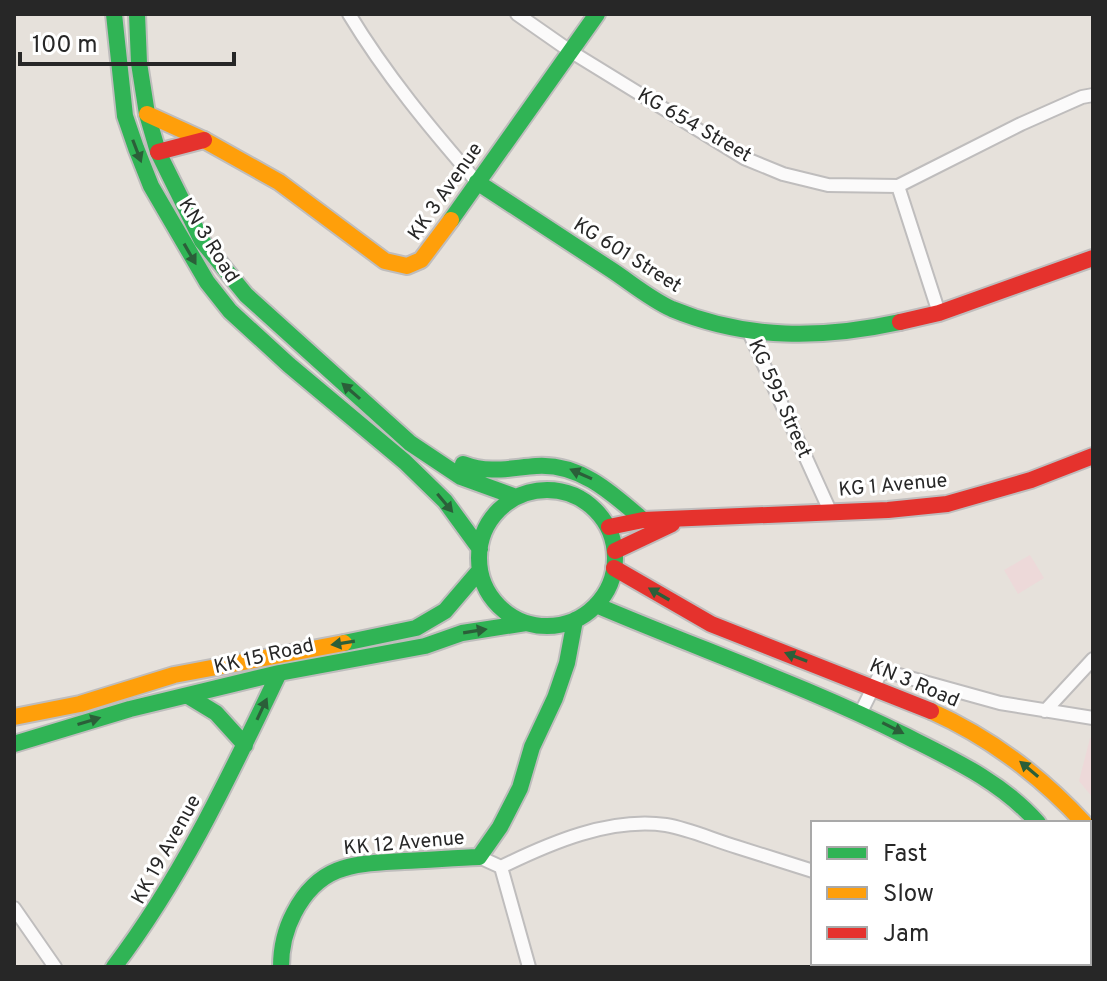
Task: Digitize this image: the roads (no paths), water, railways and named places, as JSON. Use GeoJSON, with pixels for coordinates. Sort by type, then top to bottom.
{"type":"FeatureCollection","features":[{"type":"Feature","properties":{"kind":"main road","name":"KN 3 Road"},"geometry":{"type":"LineString","coordinates":[[114,14],[125,116],[151,186],[207,282],[230,311],[405,462],[445,501],[480,549]]}},
{"type":"Feature","properties":{"kind":"main road","name":"KN 3 Road"},"geometry":{"type":"LineString","coordinates":[[137,14],[139,63],[147,114],[158,152],[202,241],[246,295],[415,447],[461,477],[516,497]]}},
{"type":"Feature","properties":{"kind":"main road","name":"KK 3 Avenue"},"geometry":{"type":"LineString","coordinates":[[147,114],[204,140],[279,182],[385,261],[402,267],[416,265],[426,256],[597,14]]}},
{"type":"Feature","properties":{"kind":"main road"},"geometry":{"type":"LineString","coordinates":[[158,152],[204,140]]}},
{"type":"Feature","properties":{"kind":"main road","name":"KG 601 Street"},"geometry":{"type":"LineString","coordinates":[[477,182],[668,307],[704,321],[748,330],[802,335],[853,332],[939,313],[1093,258]]}},
{"type":"Feature","properties":{"kind":"main road"},"geometry":{"type":"LineString","coordinates":[[415,447],[475,469],[498,473],[539,466],[567,468],[590,476],[643,520]]}},
{"type":"Feature","properties":{"kind":"main road","name":"KG 1 Avenue"},"geometry":{"type":"LineString","coordinates":[[609,527],[643,520],[888,510],[947,504],[1031,480],[1093,456]]}},
{"type":"Feature","properties":{"kind":"main road"},"geometry":{"type":"LineString","coordinates":[[537,490],[559,491],[582,499],[597,511],[609,527],[614,560],[608,588],[596,605],[575,620],[551,626],[526,623],[504,611],[488,593],[480,570],[480,549],[486,528],[498,510],[516,497],[537,490]]}},
{"type":"Feature","properties":{"kind":"main road","name":"KG 1 Avenue"},"geometry":{"type":"LineString","coordinates":[[614,560],[650,532],[689,520]]}},
{"type":"Feature","properties":{"kind":"main road","name":"KN 3 Road"},"geometry":{"type":"LineString","coordinates":[[614,560],[703,621],[873,687],[951,721],[1006,750],[1065,799],[1082,821]]}},
{"type":"Feature","properties":{"kind":"main road","name":"KK 15 Road"},"geometry":{"type":"LineString","coordinates":[[14,717],[80,704],[174,675],[416,628],[445,611],[480,570]]}},
{"type":"Feature","properties":{"kind":"main road"},"geometry":{"type":"LineString","coordinates":[[596,605],[861,712],[981,773],[1026,808],[1036,821]]}},
{"type":"Feature","properties":{"kind":"main road","name":"KK 12 Avenue"},"geometry":{"type":"LineString","coordinates":[[281,967],[287,931],[298,906],[319,880],[334,870],[366,863],[479,857],[500,827],[520,788],[532,747],[567,663],[575,620]]}},
{"type":"Feature","properties":{"kind":"main road","name":"KK 15 Road"},"geometry":{"type":"LineString","coordinates":[[14,744],[130,709],[279,673],[425,646],[462,633],[526,623]]}},
{"type":"Feature","properties":{"kind":"main road","name":"KK 19 Avenue"},"geometry":{"type":"LineString","coordinates":[[114,967],[146,927],[181,870],[279,673]]}},
{"type":"Feature","properties":{"kind":"main road"},"geometry":{"type":"LineString","coordinates":[[188,696],[216,713],[245,745]]}},
{"type":"Feature","properties":{"kind":"street"},"geometry":{"type":"LineString","coordinates":[[349,14],[380,64],[421,118],[477,182]]}},
{"type":"Feature","properties":{"kind":"street","name":"KG 654 Street"},"geometry":{"type":"LineString","coordinates":[[517,14],[570,51],[744,158],[783,174],[828,185],[898,186],[1021,124],[1093,95]]}},
{"type":"Feature","properties":{"kind":"street"},"geometry":{"type":"LineString","coordinates":[[898,186],[939,313]]}},
{"type":"Feature","properties":{"kind":"street","name":"KG 595 Street"},"geometry":{"type":"LineString","coordinates":[[748,330],[830,511]]}},
{"type":"Feature","properties":{"kind":"street"},"geometry":{"type":"LineString","coordinates":[[1045,711],[1093,659]]}},
{"type":"Feature","properties":{"kind":"street"},"geometry":{"type":"LineString","coordinates":[[861,712],[880,674],[888,672],[1000,703],[1093,718]]}},
{"type":"Feature","properties":{"kind":"street"},"geometry":{"type":"LineString","coordinates":[[501,867],[544,846],[592,832],[641,824],[665,825],[687,831],[811,870]]}},
{"type":"Feature","properties":{"kind":"street"},"geometry":{"type":"LineString","coordinates":[[479,857],[501,867],[529,967]]}},
{"type":"Feature","properties":{"kind":"street"},"geometry":{"type":"LineString","coordinates":[[14,908],[55,967]]}}]}
